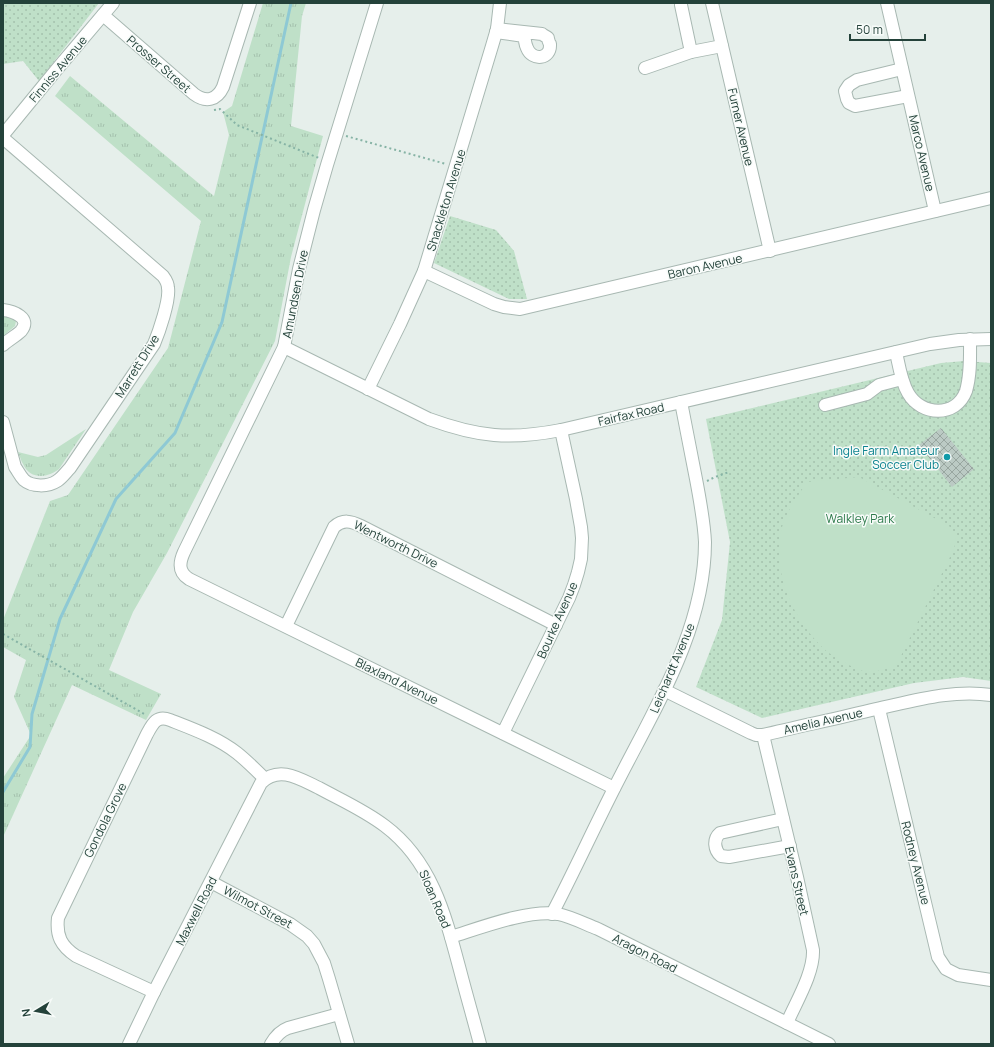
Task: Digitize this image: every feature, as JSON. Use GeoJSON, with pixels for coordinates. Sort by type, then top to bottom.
{"type":"FeatureCollection","features":[{"type":"Feature","properties":{"kind":"street","name":"Finniss Avenue"},"geometry":{"type":"LineString","coordinates":[[3,137],[57,69],[113,3]]}},
{"type":"Feature","properties":{"kind":"street","name":"Prosser Street"},"geometry":{"type":"LineString","coordinates":[[103,15],[194,94],[202,99],[210,99],[220,93],[223,87],[250,3]]}},
{"type":"Feature","properties":{"kind":"street","name":"Amundsen Drive"},"geometry":{"type":"LineString","coordinates":[[181,571],[181,562],[184,552],[284,347],[303,253],[314,210],[377,3]]}},
{"type":"Feature","properties":{"kind":"street","name":"Shackleton Avenue"},"geometry":{"type":"LineString","coordinates":[[368,389],[424,271],[497,30],[500,3]]}},
{"type":"Feature","properties":{"kind":"street","name":"Furner Avenue"},"geometry":{"type":"LineString","coordinates":[[712,3],[770,251]]}},
{"type":"Feature","properties":{"kind":"street","name":"Marco Avenue"},"geometry":{"type":"LineString","coordinates":[[887,3],[935,211]]}},
{"type":"Feature","properties":{"kind":"street"},"geometry":{"type":"LineString","coordinates":[[681,5],[691,52]]}},
{"type":"Feature","properties":{"kind":"street"},"geometry":{"type":"LineString","coordinates":[[645,68],[691,52],[722,46]]}},
{"type":"Feature","properties":{"kind":"street"},"geometry":{"type":"LineString","coordinates":[[902,69],[857,80],[848,85],[845,95],[849,103],[855,106],[908,96]]}},
{"type":"Feature","properties":{"kind":"street","name":"Marrett Drive"},"geometry":{"type":"LineString","coordinates":[[3,137],[163,276],[169,292],[154,344],[70,468],[57,481],[47,485],[32,484],[24,480],[15,467],[3,422]]}},
{"type":"Feature","properties":{"kind":"street","name":"Baron Avenue"},"geometry":{"type":"LineString","coordinates":[[424,271],[494,304],[520,309],[991,198]]}},
{"type":"Feature","properties":{"kind":"street"},"geometry":{"type":"LineString","coordinates":[[3,310],[14,312],[19,315],[23,323],[21,331],[3,345]]}},
{"type":"Feature","properties":{"kind":"street"},"geometry":{"type":"LineString","coordinates":[[896,352],[902,379],[913,400],[928,409],[943,411],[950,409],[957,404],[962,399],[966,391],[969,376],[970,339]]}},
{"type":"Feature","properties":{"kind":"street","name":"Fairfax Road"},"geometry":{"type":"LineString","coordinates":[[284,347],[430,419],[470,432],[496,436],[508,436],[539,434],[561,430],[946,341],[991,339]]}},
{"type":"Feature","properties":{"kind":"street"},"geometry":{"type":"LineString","coordinates":[[825,405],[867,394],[879,385],[902,379]]}},
{"type":"Feature","properties":{"kind":"street","name":"Leichardt Avenue"},"geometry":{"type":"LineString","coordinates":[[552,914],[664,690],[690,630],[697,604],[704,561],[705,542],[701,506],[682,402]]}},
{"type":"Feature","properties":{"kind":"street","name":"Bourke Avenue"},"geometry":{"type":"LineString","coordinates":[[503,733],[574,585],[581,559],[582,538],[579,515],[561,430]]}},
{"type":"Feature","properties":{"kind":"street","name":"Wentworth Drive"},"geometry":{"type":"LineString","coordinates":[[286,626],[334,527],[338,523],[347,521],[361,526],[556,625]]}},
{"type":"Feature","properties":{"kind":"street","name":"Blaxland Avenue"},"geometry":{"type":"LineString","coordinates":[[181,571],[189,579],[614,788]]}},
{"type":"Feature","properties":{"kind":"street","name":"Amelia Avenue"},"geometry":{"type":"LineString","coordinates":[[664,690],[756,735],[763,735],[936,696],[970,694],[991,695]]}},
{"type":"Feature","properties":{"kind":"street","name":"Rodney Avenue"},"geometry":{"type":"LineString","coordinates":[[879,709],[938,956],[946,969],[958,975],[991,980]]}},
{"type":"Feature","properties":{"kind":"street"},"geometry":{"type":"LineString","coordinates":[[156,721],[164,718],[220,742],[238,754],[265,779]]}},
{"type":"Feature","properties":{"kind":"street","name":"Gondola Grove"},"geometry":{"type":"LineString","coordinates":[[154,992],[76,956],[69,951],[59,938],[57,924],[58,918],[147,734],[156,721]]}},
{"type":"Feature","properties":{"kind":"street","name":"Evans Street"},"geometry":{"type":"LineString","coordinates":[[763,735],[790,846],[813,956],[809,976],[787,1023]]}},
{"type":"Feature","properties":{"kind":"street","name":"Sloan Road"},"geometry":{"type":"LineString","coordinates":[[265,779],[278,774],[296,777],[363,811],[386,826],[406,846],[422,866],[436,893],[451,937],[480,1044]]}},
{"type":"Feature","properties":{"kind":"street","name":"Maxwell Road"},"geometry":{"type":"LineString","coordinates":[[129,1044],[250,802],[260,783],[265,779]]}},
{"type":"Feature","properties":{"kind":"street"},"geometry":{"type":"LineString","coordinates":[[783,819],[720,833],[716,841],[716,850],[721,856],[729,857],[790,846]]}},
{"type":"Feature","properties":{"kind":"street","name":"Wilmot Street"},"geometry":{"type":"LineString","coordinates":[[211,882],[298,928],[314,944],[324,963],[348,1044]]}},
{"type":"Feature","properties":{"kind":"street","name":"Aragon Road"},"geometry":{"type":"LineString","coordinates":[[451,937],[522,916],[535,914],[552,914],[576,919],[829,1044]]}},
{"type":"Feature","properties":{"kind":"street"},"geometry":{"type":"LineString","coordinates":[[271,1044],[282,1030],[339,1014]]}},
{"type":"Feature","properties":{"kind":"path"},"geometry":{"type":"LineString","coordinates":[[214,110],[220,109],[237,125],[320,159]]}},
{"type":"Feature","properties":{"kind":"path"},"geometry":{"type":"LineString","coordinates":[[337,133],[456,167]]}},
{"type":"Feature","properties":{"kind":"path"},"geometry":{"type":"LineString","coordinates":[[698,488],[715,476],[729,472]]}},
{"type":"Feature","properties":{"kind":"path"},"geometry":{"type":"LineString","coordinates":[[3,634],[156,721]]}},
{"type":"Feature","properties":{"kind":"green space"},"geometry":{"type":"Polygon","coordinates":[[[3,3],[99,3],[39,81],[23,61],[3,64],[3,3]]]}},
{"type":"Feature","properties":{"kind":"green space"},"geometry":{"type":"Polygon","coordinates":[[[263,3],[306,3],[302,16],[291,126],[323,136],[291,257],[275,341],[167,553],[133,612],[109,670],[161,694],[146,720],[72,685],[3,837],[3,778],[31,735],[14,697],[26,660],[3,647],[3,620],[50,501],[68,495],[168,348],[201,221],[55,96],[70,76],[214,196],[229,135],[223,112],[232,106],[263,3]]]}},
{"type":"Feature","properties":{"kind":"green space"},"geometry":{"type":"Polygon","coordinates":[[[450,216],[496,230],[514,251],[527,299],[509,299],[434,263],[450,216]]]}},
{"type":"Feature","properties":{"kind":"green space"},"geometry":{"type":"Polygon","coordinates":[[[3,316],[13,318],[16,321],[15,326],[3,336],[3,316]]]}},
{"type":"Feature","properties":{"kind":"green space","name":"Walkley Park"},"geometry":{"type":"Polygon","coordinates":[[[964,361],[991,363],[991,681],[963,677],[914,683],[762,718],[696,687],[722,620],[730,542],[706,419],[941,363],[964,361]]]}},
{"type":"Feature","properties":{"kind":"green space"},"geometry":{"type":"Polygon","coordinates":[[[86,429],[59,469],[55,472],[45,476],[35,475],[30,473],[22,463],[18,452],[38,457],[46,455],[86,429]]]}},
{"type":"Feature","properties":{"kind":"green space"},"geometry":{"type":"Polygon","coordinates":[[[859,477],[949,526],[954,532],[956,538],[953,551],[896,666],[869,672],[852,667],[845,663],[824,649],[813,637],[802,623],[787,593],[779,560],[779,544],[784,521],[793,503],[807,482],[859,477]]]}},
{"type":"Feature","properties":{"kind":"building","name":"Ingle Farm Amateur Soccer Club"},"geometry":{"type":"Polygon","coordinates":[[[941,428],[974,469],[952,487],[919,445],[941,428]]]}},
{"type":"Feature","properties":{"kind":"waterway"},"geometry":{"type":"LineString","coordinates":[[3,792],[30,747],[32,714],[60,619],[116,499],[175,433],[222,322],[291,3]]}},
{"type":"Feature","properties":{"kind":"place","name":"Ingle Farm Amateur Soccer Club"},"geometry":{"type":"Point","coordinates":[947,457]}}]}
